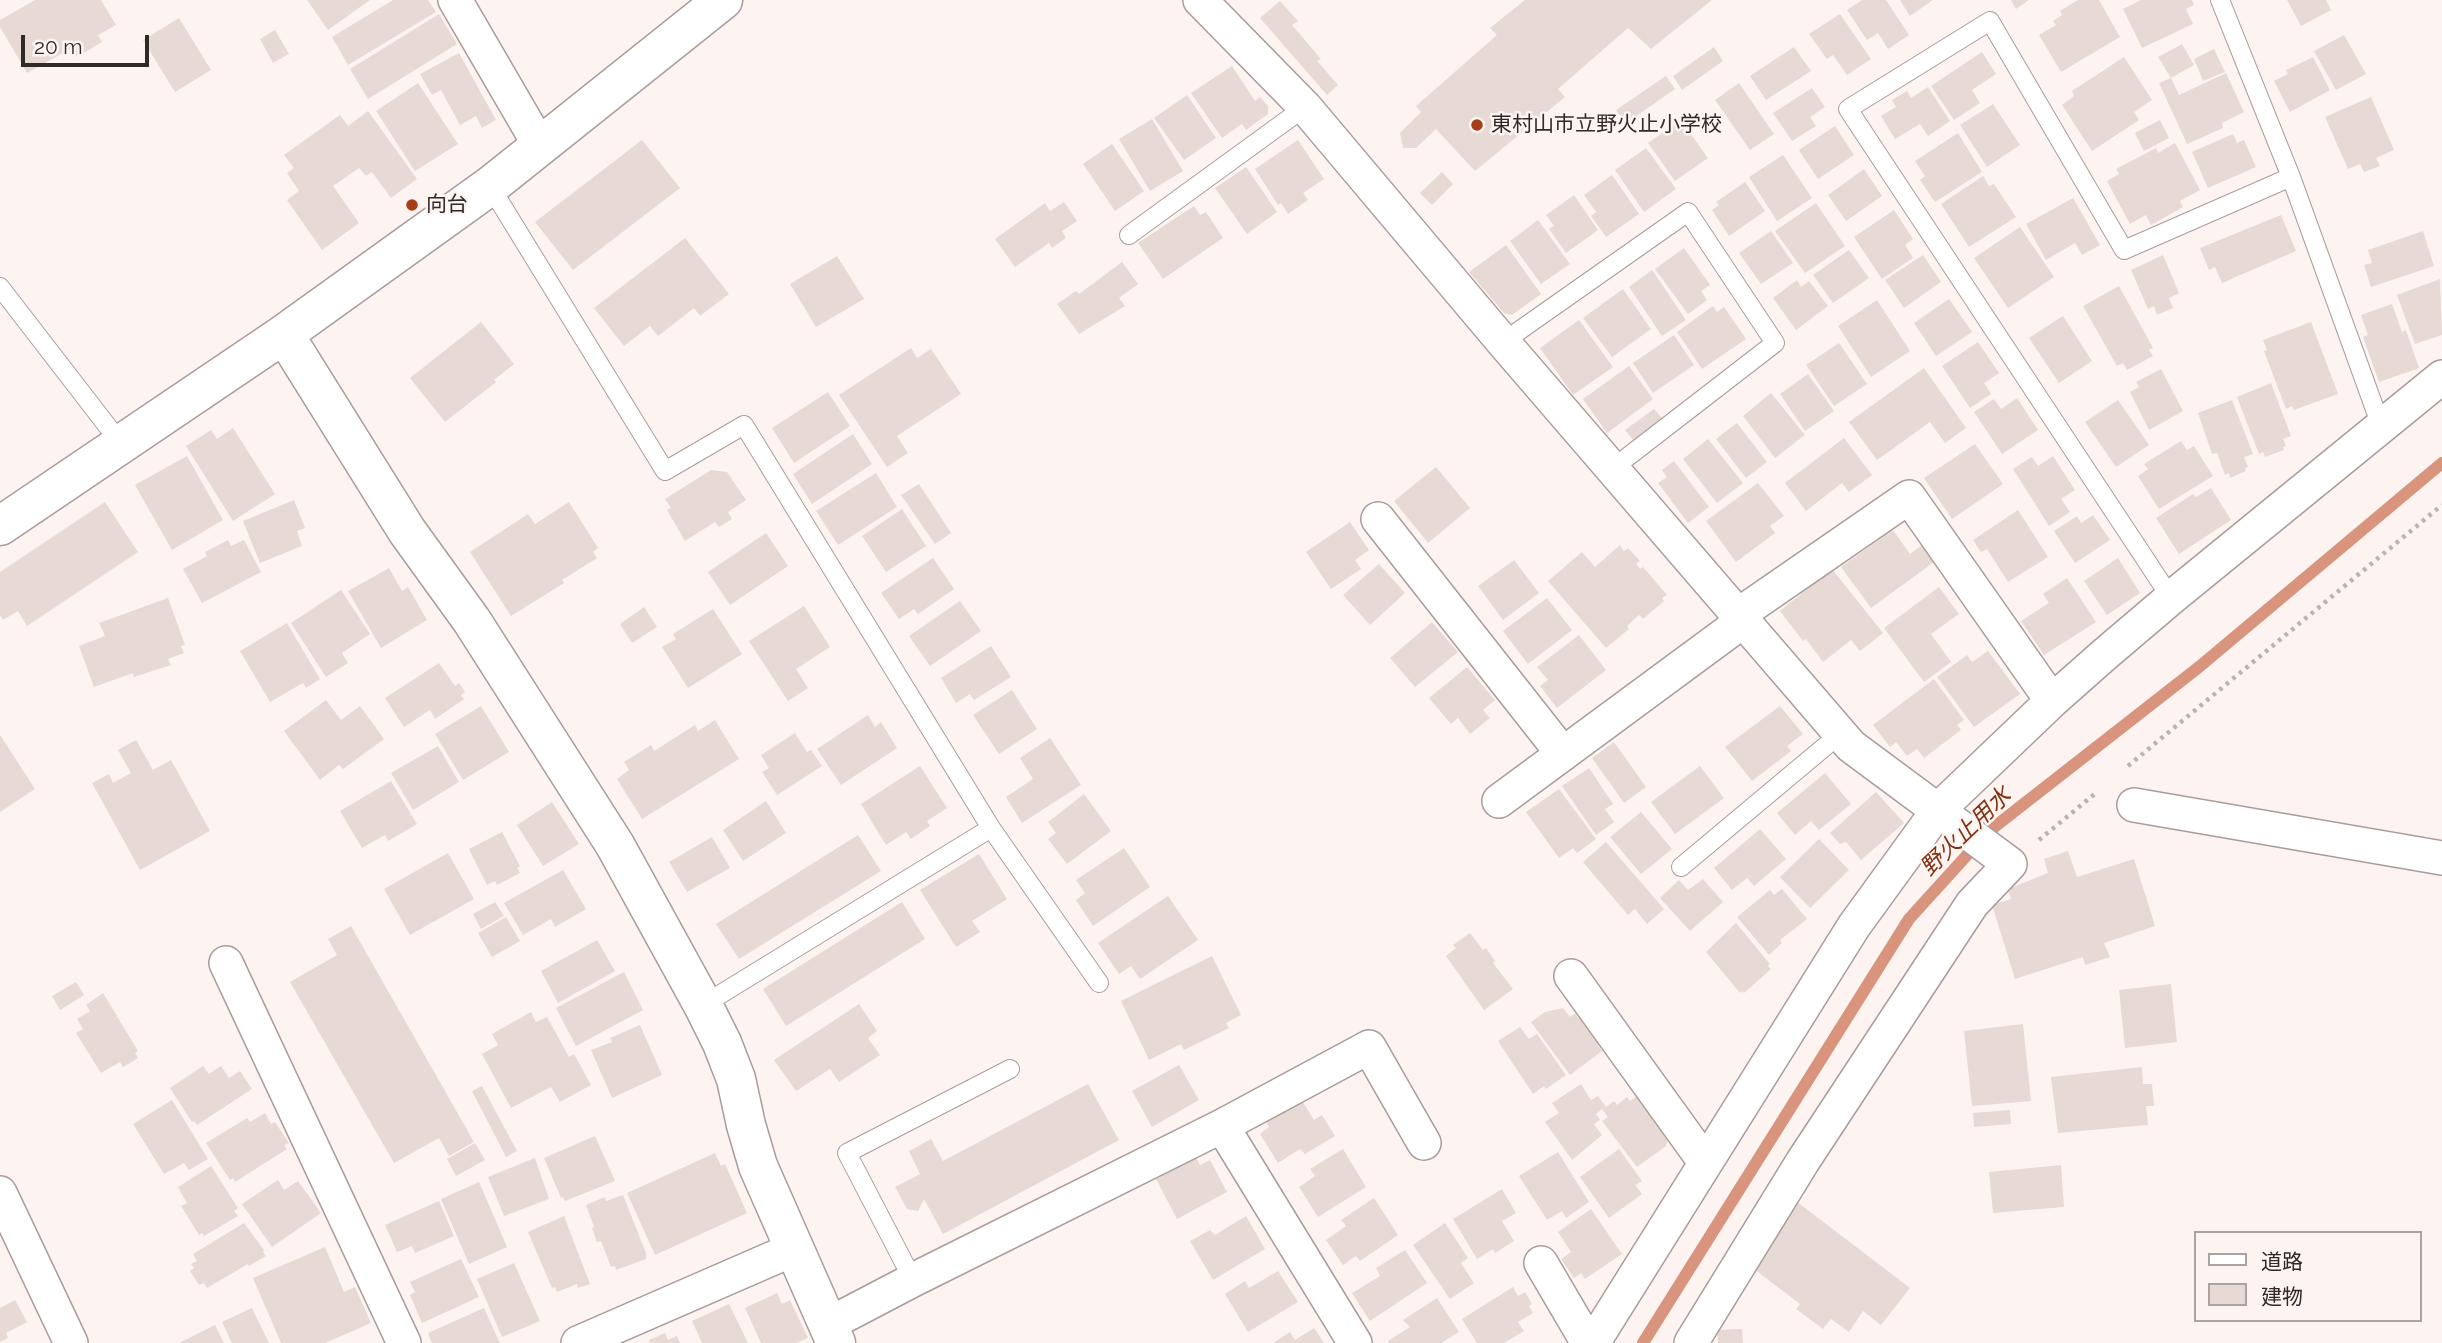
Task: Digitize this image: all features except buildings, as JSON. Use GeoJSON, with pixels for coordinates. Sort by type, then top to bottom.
{"type":"FeatureCollection","features":[{"type":"Feature","properties":{"kind":"street"},"geometry":{"type":"LineString","coordinates":[[455,0],[540,146]]}},
{"type":"Feature","properties":{"kind":"street"},"geometry":{"type":"LineString","coordinates":[[1200,0],[1305,107],[1503,342],[1851,746],[2009,862],[1972,904],[1803,1161],[1691,1343]]}},
{"type":"Feature","properties":{"kind":"street"},"geometry":{"type":"LineString","coordinates":[[0,526],[285,334],[490,186],[702,6]]}},
{"type":"Feature","properties":{"kind":"street"},"geometry":{"type":"LineString","coordinates":[[285,334],[407,531],[472,621],[615,845],[703,1005],[736,1079],[758,1166],[832,1334],[913,1280],[1222,1126],[1369,1047],[1424,1143]]}},
{"type":"Feature","properties":{"kind":"street"},"geometry":{"type":"LineString","coordinates":[[1541,1263],[1590,1343],[1854,926],[2052,701],[2171,598],[2442,377]]}},
{"type":"Feature","properties":{"kind":"street"},"geometry":{"type":"LineString","coordinates":[[1499,801],[1741,618],[1909,497],[2052,701]]}},
{"type":"Feature","properties":{"kind":"street"},"geometry":{"type":"LineString","coordinates":[[1378,519],[1563,754]]}},
{"type":"Feature","properties":{"kind":"street"},"geometry":{"type":"LineString","coordinates":[[2134,805],[2442,858]]}},
{"type":"Feature","properties":{"kind":"street"},"geometry":{"type":"LineString","coordinates":[[226,963],[404,1343]]}},
{"type":"Feature","properties":{"kind":"street"},"geometry":{"type":"LineString","coordinates":[[1571,976],[1705,1162]]}},
{"type":"Feature","properties":{"kind":"street"},"geometry":{"type":"LineString","coordinates":[[1222,1126],[1355,1343]]}},
{"type":"Feature","properties":{"kind":"street"},"geometry":{"type":"LineString","coordinates":[[0,1193],[71,1343]]}},
{"type":"Feature","properties":{"kind":"street"},"geometry":{"type":"LineString","coordinates":[[578,1343],[794,1250]]}},
{"type":"Feature","properties":{"kind":"lane"},"geometry":{"type":"LineString","coordinates":[[2220,0],[2291,177],[2381,426]]}},
{"type":"Feature","properties":{"kind":"lane"},"geometry":{"type":"LineString","coordinates":[[2171,598],[1848,109],[1990,20],[2124,250],[2291,177]]}},
{"type":"Feature","properties":{"kind":"lane"},"geometry":{"type":"LineString","coordinates":[[1129,235],[1305,107]]}},
{"type":"Feature","properties":{"kind":"lane"},"geometry":{"type":"LineString","coordinates":[[490,186],[665,471],[744,425],[991,828],[1099,984]]}},
{"type":"Feature","properties":{"kind":"lane"},"geometry":{"type":"LineString","coordinates":[[1503,342],[1688,212],[1776,343],[1612,469]]}},
{"type":"Feature","properties":{"kind":"lane"},"geometry":{"type":"LineString","coordinates":[[0,287],[122,445]]}},
{"type":"Feature","properties":{"kind":"lane"},"geometry":{"type":"LineString","coordinates":[[1681,867],[1840,734]]}},
{"type":"Feature","properties":{"kind":"lane"},"geometry":{"type":"LineString","coordinates":[[703,1005],[991,828]]}},
{"type":"Feature","properties":{"kind":"lane"},"geometry":{"type":"LineString","coordinates":[[913,1280],[847,1153],[1010,1069]]}},
{"type":"Feature","properties":{"kind":"path"},"geometry":{"type":"LineString","coordinates":[[2124,770],[2442,505]]}},
{"type":"Feature","properties":{"kind":"path"},"geometry":{"type":"LineString","coordinates":[[2009,862],[2103,787]]}},
{"type":"Feature","properties":{"kind":"waterway","name":"野火止用水"},"geometry":{"type":"LineString","coordinates":[[1643,1343],[1909,919],[1968,854],[1993,828],[2199,667],[2442,463]]}},
{"type":"Feature","properties":{"kind":"place","name":"東村山市立野火止小学校"},"geometry":{"type":"Point","coordinates":[1477,125]}},
{"type":"Feature","properties":{"kind":"place","name":"向台"},"geometry":{"type":"Point","coordinates":[412,205]}}]}
